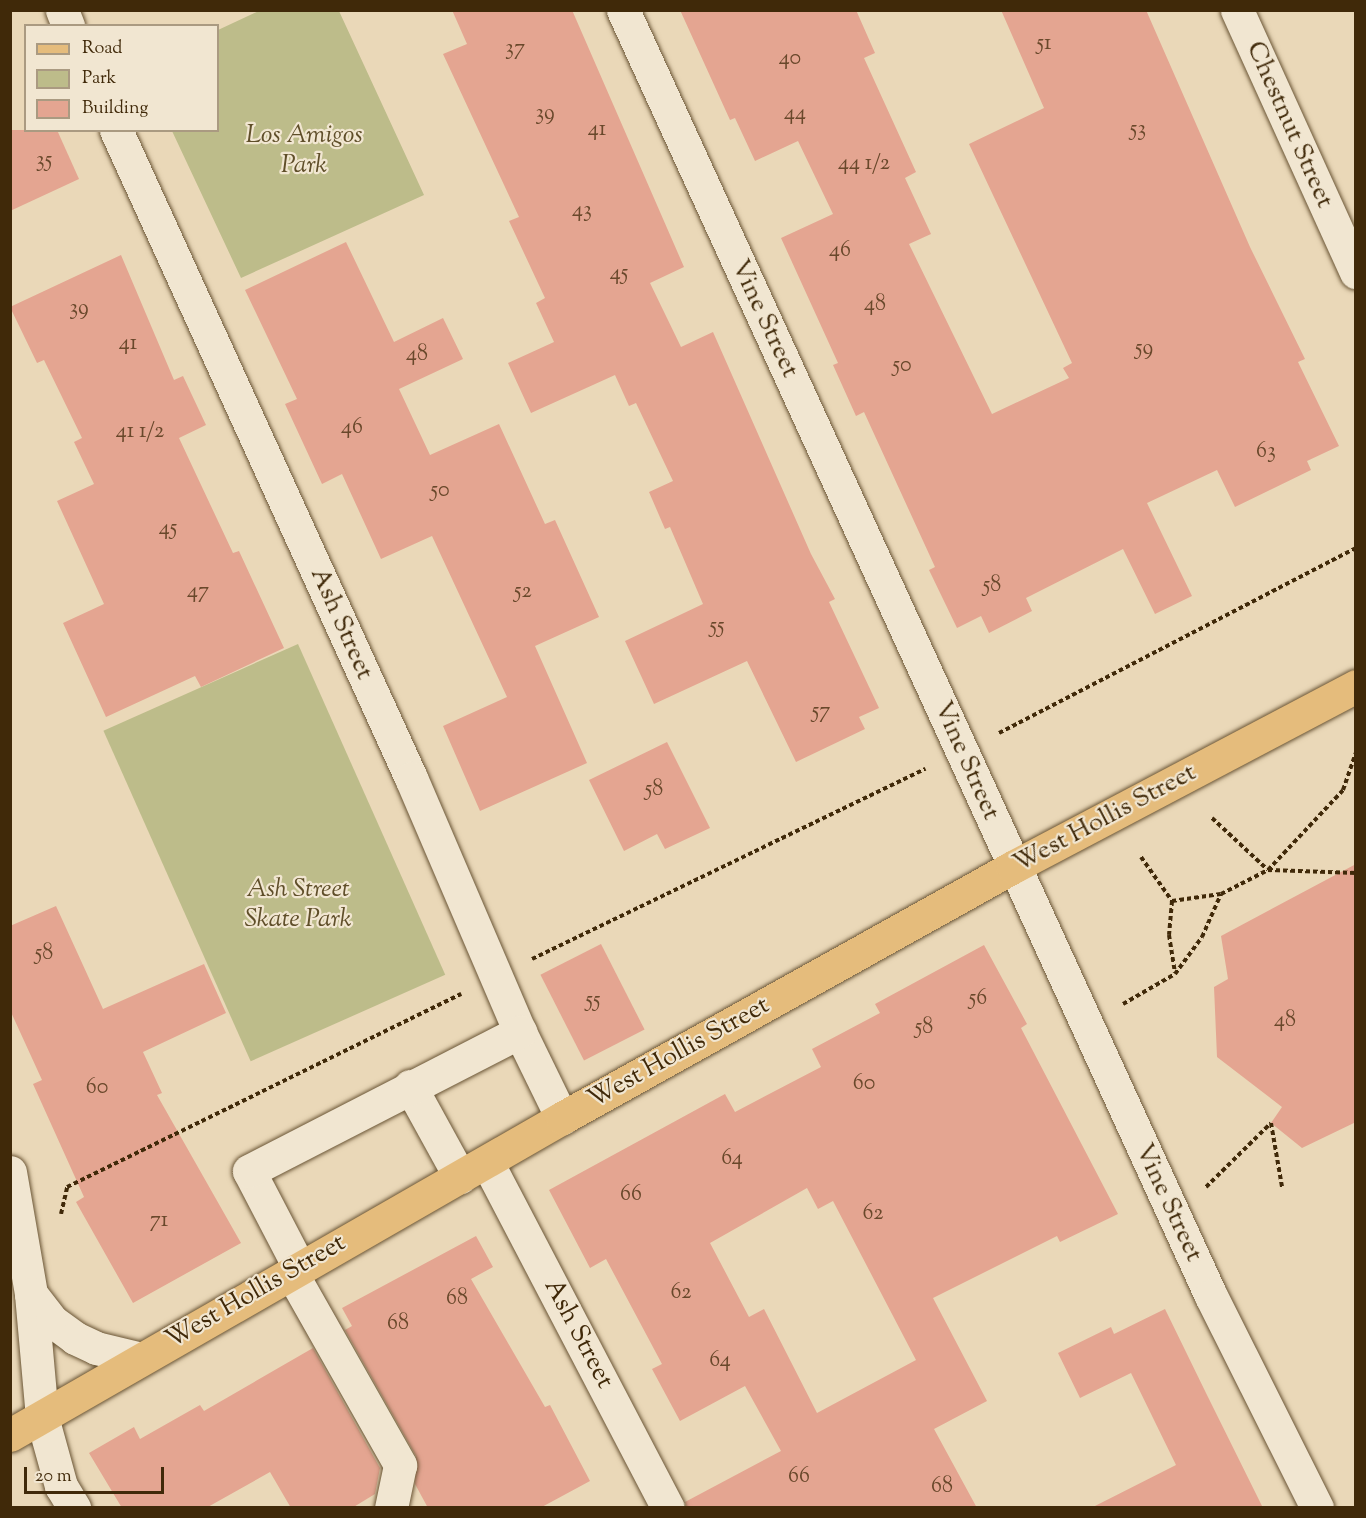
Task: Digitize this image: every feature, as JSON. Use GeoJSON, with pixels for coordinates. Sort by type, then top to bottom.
{"type":"FeatureCollection","features":[{"type":"Feature","properties":{"kind":"main road","name":"West Hollis Street"},"geometry":{"type":"LineString","coordinates":[[10,1435],[295,1269],[1013,867],[1356,686]]}},
{"type":"Feature","properties":{"kind":"street","name":"Vine Street"},"geometry":{"type":"LineString","coordinates":[[623,10],[1211,1296],[1317,1508]]}},
{"type":"Feature","properties":{"kind":"street","name":"Chestnut Street"},"geometry":{"type":"LineString","coordinates":[[1237,10],[1356,272]]}},
{"type":"Feature","properties":{"kind":"street","name":"Ash Street"},"geometry":{"type":"LineString","coordinates":[[117,132],[411,778],[495,977],[562,1118]]}},
{"type":"Feature","properties":{"kind":"street"},"geometry":{"type":"LineString","coordinates":[[391,1508],[400,1465],[295,1269],[249,1171],[410,1086],[520,1032]]}},
{"type":"Feature","properties":{"kind":"street","name":"Ash Street"},"geometry":{"type":"LineString","coordinates":[[410,1086],[473,1169],[668,1508]]}},
{"type":"Feature","properties":{"kind":"street"},"geometry":{"type":"LineString","coordinates":[[12,1189],[31,1294],[42,1417],[61,1486],[74,1508]]}},
{"type":"Feature","properties":{"kind":"street"},"geometry":{"type":"LineString","coordinates":[[31,1294],[52,1321],[75,1338],[96,1348],[141,1359]]}},
{"type":"Feature","properties":{"kind":"path"},"geometry":{"type":"LineString","coordinates":[[67,1187],[962,751],[1356,548]]}},
{"type":"Feature","properties":{"kind":"path"},"geometry":{"type":"LineString","coordinates":[[1172,901],[1221,894],[1268,870],[1343,790],[1356,753]]}},
{"type":"Feature","properties":{"kind":"path"},"geometry":{"type":"LineString","coordinates":[[1212,818],[1268,870],[1356,873]]}},
{"type":"Feature","properties":{"kind":"path"},"geometry":{"type":"LineString","coordinates":[[1141,857],[1172,901],[1169,935],[1175,974]]}},
{"type":"Feature","properties":{"kind":"path"},"geometry":{"type":"LineString","coordinates":[[1117,1006],[1175,974],[1202,937],[1221,894]]}},
{"type":"Feature","properties":{"kind":"path"},"geometry":{"type":"LineString","coordinates":[[1206,1187],[1271,1123],[1282,1187]]}},
{"type":"Feature","properties":{"kind":"green space","name":"Los Amigos Park"},"geometry":{"type":"Polygon","coordinates":[[[261,10],[339,11],[424,195],[241,278],[172,132],[219,132],[219,30],[261,10]]]}},
{"type":"Feature","properties":{"kind":"green space","name":"Ash Street Skate Park"},"geometry":{"type":"Polygon","coordinates":[[[298,644],[445,975],[251,1061],[103,731],[298,644]]]}},
{"type":"Feature","properties":{"kind":"building"},"geometry":{"type":"Polygon","coordinates":[[[452,10],[572,10],[684,267],[650,283],[681,347],[713,332],[811,554],[835,599],[829,602],[879,708],[859,717],[865,729],[796,762],[747,661],[654,704],[625,641],[703,604],[670,527],[665,529],[649,492],[673,481],[636,403],[629,406],[615,375],[531,413],[508,363],[554,342],[536,303],[545,298],[509,221],[519,217],[443,54],[467,44],[452,10]]]}},
{"type":"Feature","properties":{"kind":"building"},"geometry":{"type":"Polygon","coordinates":[[[680,10],[856,10],[875,53],[864,58],[916,172],[905,178],[931,234],[909,244],[992,414],[1069,378],[1063,368],[1072,363],[969,144],[1044,108],[1001,10],[1146,10],[1250,247],[1305,359],[1298,362],[1339,446],[1307,461],[1311,470],[1235,507],[1217,470],[1147,503],[1192,596],[1155,614],[1123,549],[1026,598],[1032,611],[989,633],[981,616],[957,628],[929,570],[935,567],[864,412],[856,416],[833,365],[838,363],[781,238],[833,214],[798,141],[755,161],[735,118],[730,120],[680,10]]]}},
{"type":"Feature","properties":{"kind":"building"},"geometry":{"type":"Polygon","coordinates":[[[10,130],[58,132],[79,179],[10,211],[10,130]]]}},
{"type":"Feature","properties":{"kind":"building"},"geometry":{"type":"Polygon","coordinates":[[[346,242],[394,342],[443,318],[463,359],[399,389],[430,455],[499,424],[545,524],[555,520],[599,617],[535,646],[587,763],[480,811],[443,726],[507,697],[432,536],[381,559],[342,474],[322,484],[285,404],[297,399],[245,290],[346,242]]]}},
{"type":"Feature","properties":{"kind":"building"},"geometry":{"type":"Polygon","coordinates":[[[121,255],[174,380],[183,376],[206,425],[179,438],[233,553],[239,551],[284,648],[201,687],[195,676],[106,717],[63,623],[104,604],[57,501],[94,484],[74,442],[82,438],[44,360],[37,363],[10,307],[121,255]]]}},
{"type":"Feature","properties":{"kind":"building"},"geometry":{"type":"Polygon","coordinates":[[[667,742],[710,828],[665,849],[657,834],[624,851],[589,780],[667,742]]]}},
{"type":"Feature","properties":{"kind":"building"},"geometry":{"type":"Polygon","coordinates":[[[1356,864],[1356,1122],[1302,1148],[1271,1123],[1282,1107],[1217,1057],[1214,987],[1228,979],[1221,936],[1356,864]]]}},
{"type":"Feature","properties":{"kind":"building"},"geometry":{"type":"Polygon","coordinates":[[[56,906],[103,1009],[204,964],[226,1013],[143,1052],[162,1093],[157,1095],[241,1243],[133,1303],[76,1202],[84,1197],[33,1084],[42,1080],[10,1010],[10,926],[56,906]]]}},
{"type":"Feature","properties":{"kind":"building"},"geometry":{"type":"Polygon","coordinates":[[[601,944],[645,1030],[584,1060],[540,975],[601,944]]]}},
{"type":"Feature","properties":{"kind":"building"},"geometry":{"type":"Polygon","coordinates":[[[984,945],[1027,1024],[1021,1028],[1118,1214],[1060,1242],[1057,1236],[933,1298],[987,1401],[934,1429],[977,1508],[687,1508],[685,1502],[781,1451],[745,1386],[680,1421],[652,1369],[662,1364],[606,1259],[590,1268],[549,1190],[725,1094],[735,1112],[821,1067],[812,1049],[880,1013],[875,1004],[984,945]],[[807,1188],[710,1243],[749,1317],[764,1309],[817,1413],[916,1360],[833,1201],[818,1209],[807,1188]]]}},
{"type":"Feature","properties":{"kind":"building"},"geometry":{"type":"Polygon","coordinates":[[[476,1236],[493,1267],[471,1279],[545,1407],[550,1405],[590,1481],[540,1508],[428,1508],[415,1484],[416,1456],[345,1330],[352,1326],[342,1308],[476,1236]]]}},
{"type":"Feature","properties":{"kind":"building"},"geometry":{"type":"Polygon","coordinates":[[[1165,1309],[1263,1508],[1091,1508],[1176,1465],[1131,1373],[1080,1398],[1058,1353],[1111,1327],[1114,1334],[1165,1309]]]}},
{"type":"Feature","properties":{"kind":"building"},"geometry":{"type":"Polygon","coordinates":[[[313,1348],[380,1468],[375,1494],[352,1508],[291,1508],[270,1472],[206,1508],[122,1508],[89,1453],[134,1427],[140,1439],[200,1405],[204,1411],[313,1348]]]}}]}
